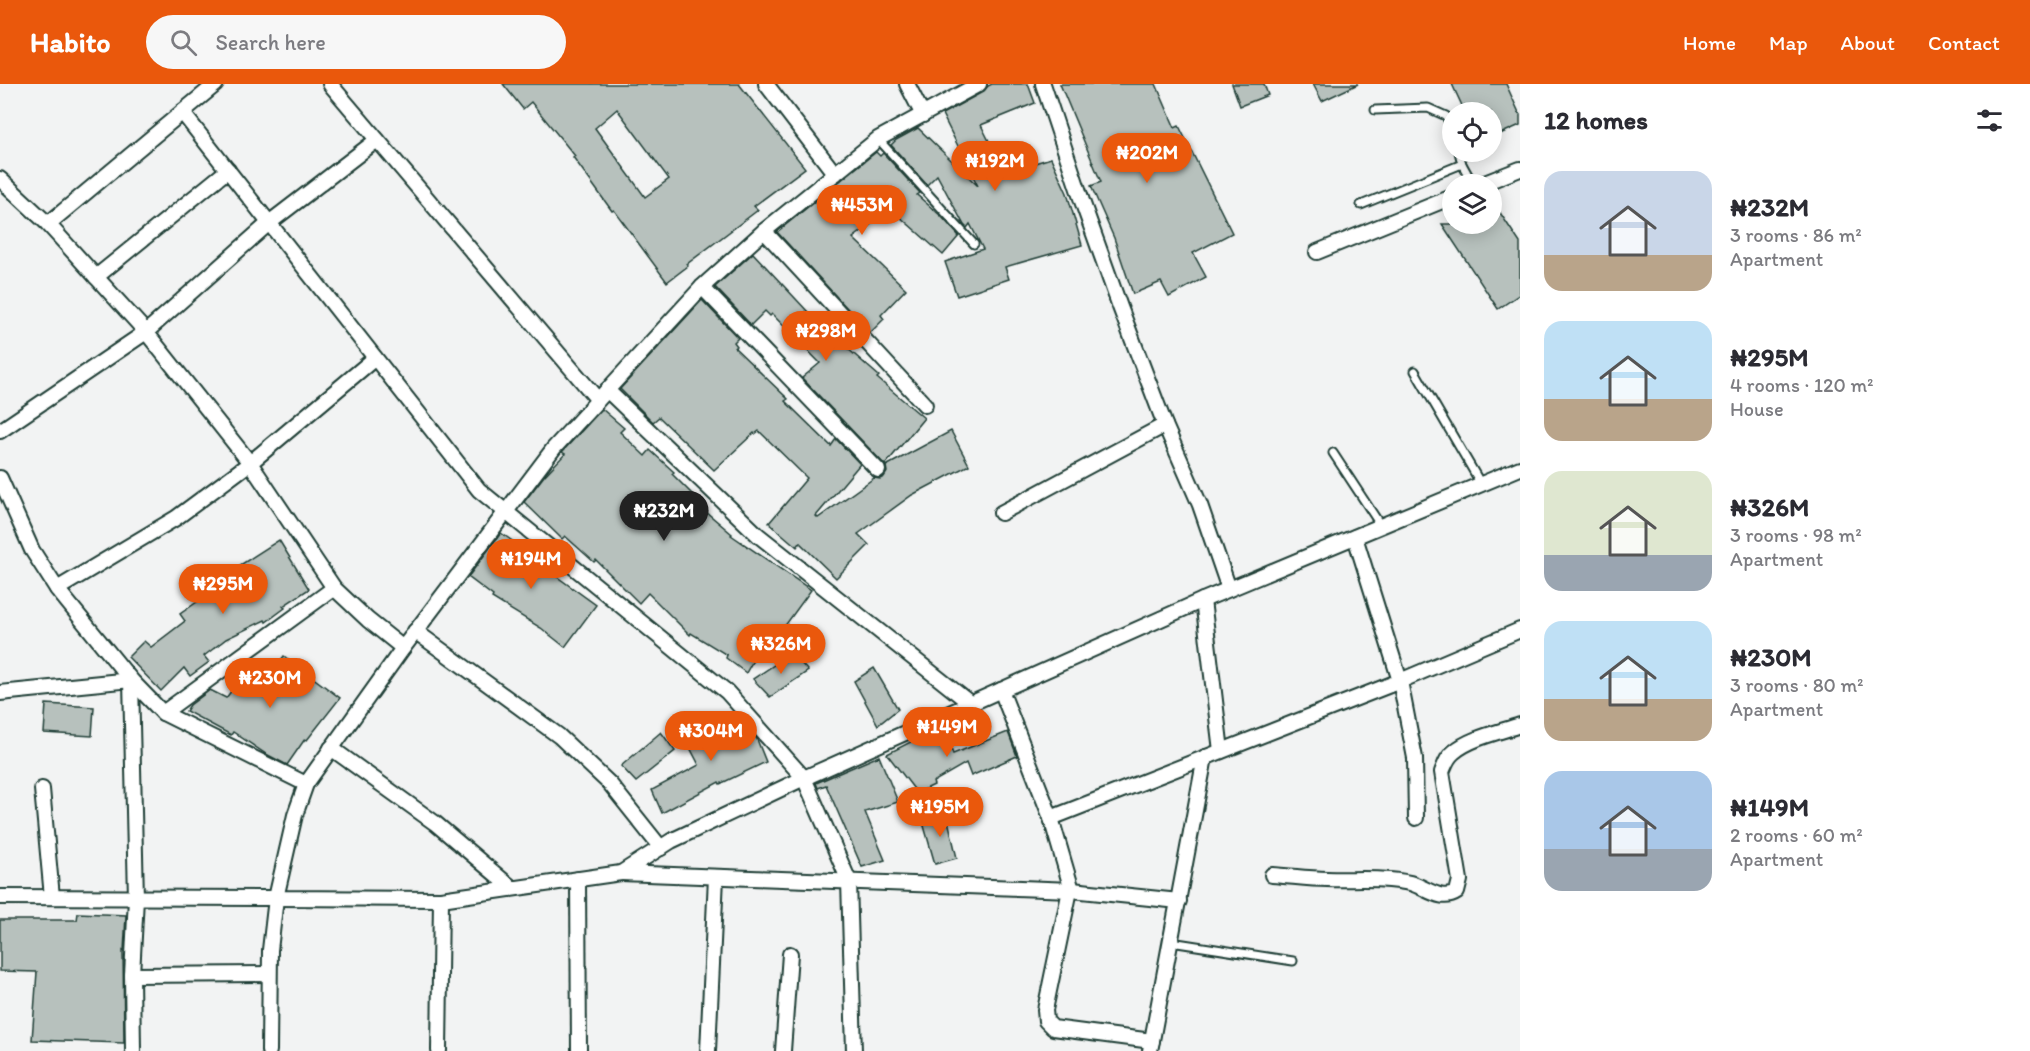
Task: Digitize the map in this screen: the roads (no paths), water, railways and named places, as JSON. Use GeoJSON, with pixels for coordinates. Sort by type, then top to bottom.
{"type":"FeatureCollection","features":[{"type":"Feature","properties":{"kind":"street"},"geometry":{"type":"LineString","coordinates":[[48,224],[216,84]]}},
{"type":"Feature","properties":{"kind":"street"},"geometry":{"type":"LineString","coordinates":[[330,84],[603,395],[758,535],[971,704]]}},
{"type":"Feature","properties":{"kind":"street"},"geometry":{"type":"LineString","coordinates":[[766,84],[835,174]]}},
{"type":"Feature","properties":{"kind":"street"},"geometry":{"type":"LineString","coordinates":[[907,84],[923,115]]}},
{"type":"Feature","properties":{"kind":"street"},"geometry":{"type":"LineString","coordinates":[[269,1051],[270,950],[276,898],[295,815],[306,784],[415,631],[554,448],[702,287],[764,231],[878,139],[979,84]]}},
{"type":"Feature","properties":{"kind":"street"},"geometry":{"type":"LineString","coordinates":[[1043,84],[1082,201],[1165,425],[1200,505],[1229,589]]}},
{"type":"Feature","properties":{"kind":"street"},"geometry":{"type":"LineString","coordinates":[[182,112],[479,490],[727,692],[804,778],[849,881],[854,1051]]}},
{"type":"Feature","properties":{"kind":"street"},"geometry":{"type":"LineString","coordinates":[[0,431],[146,332],[269,223],[377,140]]}},
{"type":"Feature","properties":{"kind":"street"},"geometry":{"type":"LineString","coordinates":[[1502,176],[1520,169]]}},
{"type":"Feature","properties":{"kind":"street"},"geometry":{"type":"LineString","coordinates":[[96,277],[228,170]]}},
{"type":"Feature","properties":{"kind":"street"},"geometry":{"type":"LineString","coordinates":[[0,179],[48,224],[146,332],[250,463],[334,588],[368,620],[403,648]]}},
{"type":"Feature","properties":{"kind":"street"},"geometry":{"type":"LineString","coordinates":[[1317,252],[1442,201]]}},
{"type":"Feature","properties":{"kind":"street"},"geometry":{"type":"LineString","coordinates":[[764,231],[925,405]]}},
{"type":"Feature","properties":{"kind":"street"},"geometry":{"type":"LineString","coordinates":[[702,287],[878,470]]}},
{"type":"Feature","properties":{"kind":"street"},"geometry":{"type":"LineString","coordinates":[[57,589],[176,518],[250,463],[375,358]]}},
{"type":"Feature","properties":{"kind":"street"},"geometry":{"type":"LineString","coordinates":[[1001,513],[1165,425]]}},
{"type":"Feature","properties":{"kind":"street"},"geometry":{"type":"LineString","coordinates":[[621,873],[671,841],[804,778],[1203,600],[1520,468]]}},
{"type":"Feature","properties":{"kind":"street"},"geometry":{"type":"LineString","coordinates":[[0,478],[32,549],[57,589],[131,680],[163,713],[306,784]]}},
{"type":"Feature","properties":{"kind":"street"},"geometry":{"type":"LineString","coordinates":[[0,515],[14,508]]}},
{"type":"Feature","properties":{"kind":"street"},"geometry":{"type":"LineString","coordinates":[[1355,537],[1400,681],[1415,758],[1416,818]]}},
{"type":"Feature","properties":{"kind":"street"},"geometry":{"type":"LineString","coordinates":[[163,713],[334,588]]}},
{"type":"Feature","properties":{"kind":"street"},"geometry":{"type":"LineString","coordinates":[[1203,600],[1221,751]]}},
{"type":"Feature","properties":{"kind":"street"},"geometry":{"type":"LineString","coordinates":[[1051,818],[1400,681],[1520,630]]}},
{"type":"Feature","properties":{"kind":"street"},"geometry":{"type":"LineString","coordinates":[[415,631],[559,736],[610,784],[661,848]]}},
{"type":"Feature","properties":{"kind":"street"},"geometry":{"type":"LineString","coordinates":[[0,693],[131,680]]}},
{"type":"Feature","properties":{"kind":"street"},"geometry":{"type":"LineString","coordinates":[[131,680],[136,898],[132,975],[133,1051]]}},
{"type":"Feature","properties":{"kind":"street"},"geometry":{"type":"LineString","coordinates":[[1001,690],[1051,818],[1071,890],[1045,1010],[1047,1021],[1053,1028],[1151,1046],[1205,757]]}},
{"type":"Feature","properties":{"kind":"street"},"geometry":{"type":"LineString","coordinates":[[1272,875],[1412,883],[1429,892],[1451,896],[1457,892],[1460,880],[1442,772],[1446,760],[1454,752],[1478,739],[1520,725]]}},
{"type":"Feature","properties":{"kind":"street"},"geometry":{"type":"LineString","coordinates":[[331,748],[435,822],[512,888]]}},
{"type":"Feature","properties":{"kind":"street"},"geometry":{"type":"LineString","coordinates":[[42,789],[52,897]]}},
{"type":"Feature","properties":{"kind":"street"},"geometry":{"type":"LineString","coordinates":[[0,897],[441,899],[621,873],[1071,890],[1179,901]]}},
{"type":"Feature","properties":{"kind":"street"},"geometry":{"type":"LineString","coordinates":[[708,1051],[716,877]]}},
{"type":"Feature","properties":{"kind":"street"},"geometry":{"type":"LineString","coordinates":[[578,879],[579,1051]]}},
{"type":"Feature","properties":{"kind":"street"},"geometry":{"type":"LineString","coordinates":[[439,1051],[441,899]]}},
{"type":"Feature","properties":{"kind":"street"},"geometry":{"type":"LineString","coordinates":[[783,1051],[790,954]]}},
{"type":"Feature","properties":{"kind":"street"},"geometry":{"type":"LineString","coordinates":[[132,975],[269,974]]}},
{"type":"Feature","properties":{"kind":"lane"},"geometry":{"type":"LineString","coordinates":[[1375,110],[1428,108],[1442,114]]}},
{"type":"Feature","properties":{"kind":"lane"},"geometry":{"type":"LineString","coordinates":[[878,139],[974,244]]}},
{"type":"Feature","properties":{"kind":"lane"},"geometry":{"type":"LineString","coordinates":[[1361,205],[1462,164],[1468,174]]}},
{"type":"Feature","properties":{"kind":"lane"},"geometry":{"type":"LineString","coordinates":[[1415,370],[1481,484]]}},
{"type":"Feature","properties":{"kind":"lane"},"geometry":{"type":"LineString","coordinates":[[1333,453],[1381,526]]}},
{"type":"Feature","properties":{"kind":"lane"},"geometry":{"type":"LineString","coordinates":[[1171,942],[1293,962]]}}]}
